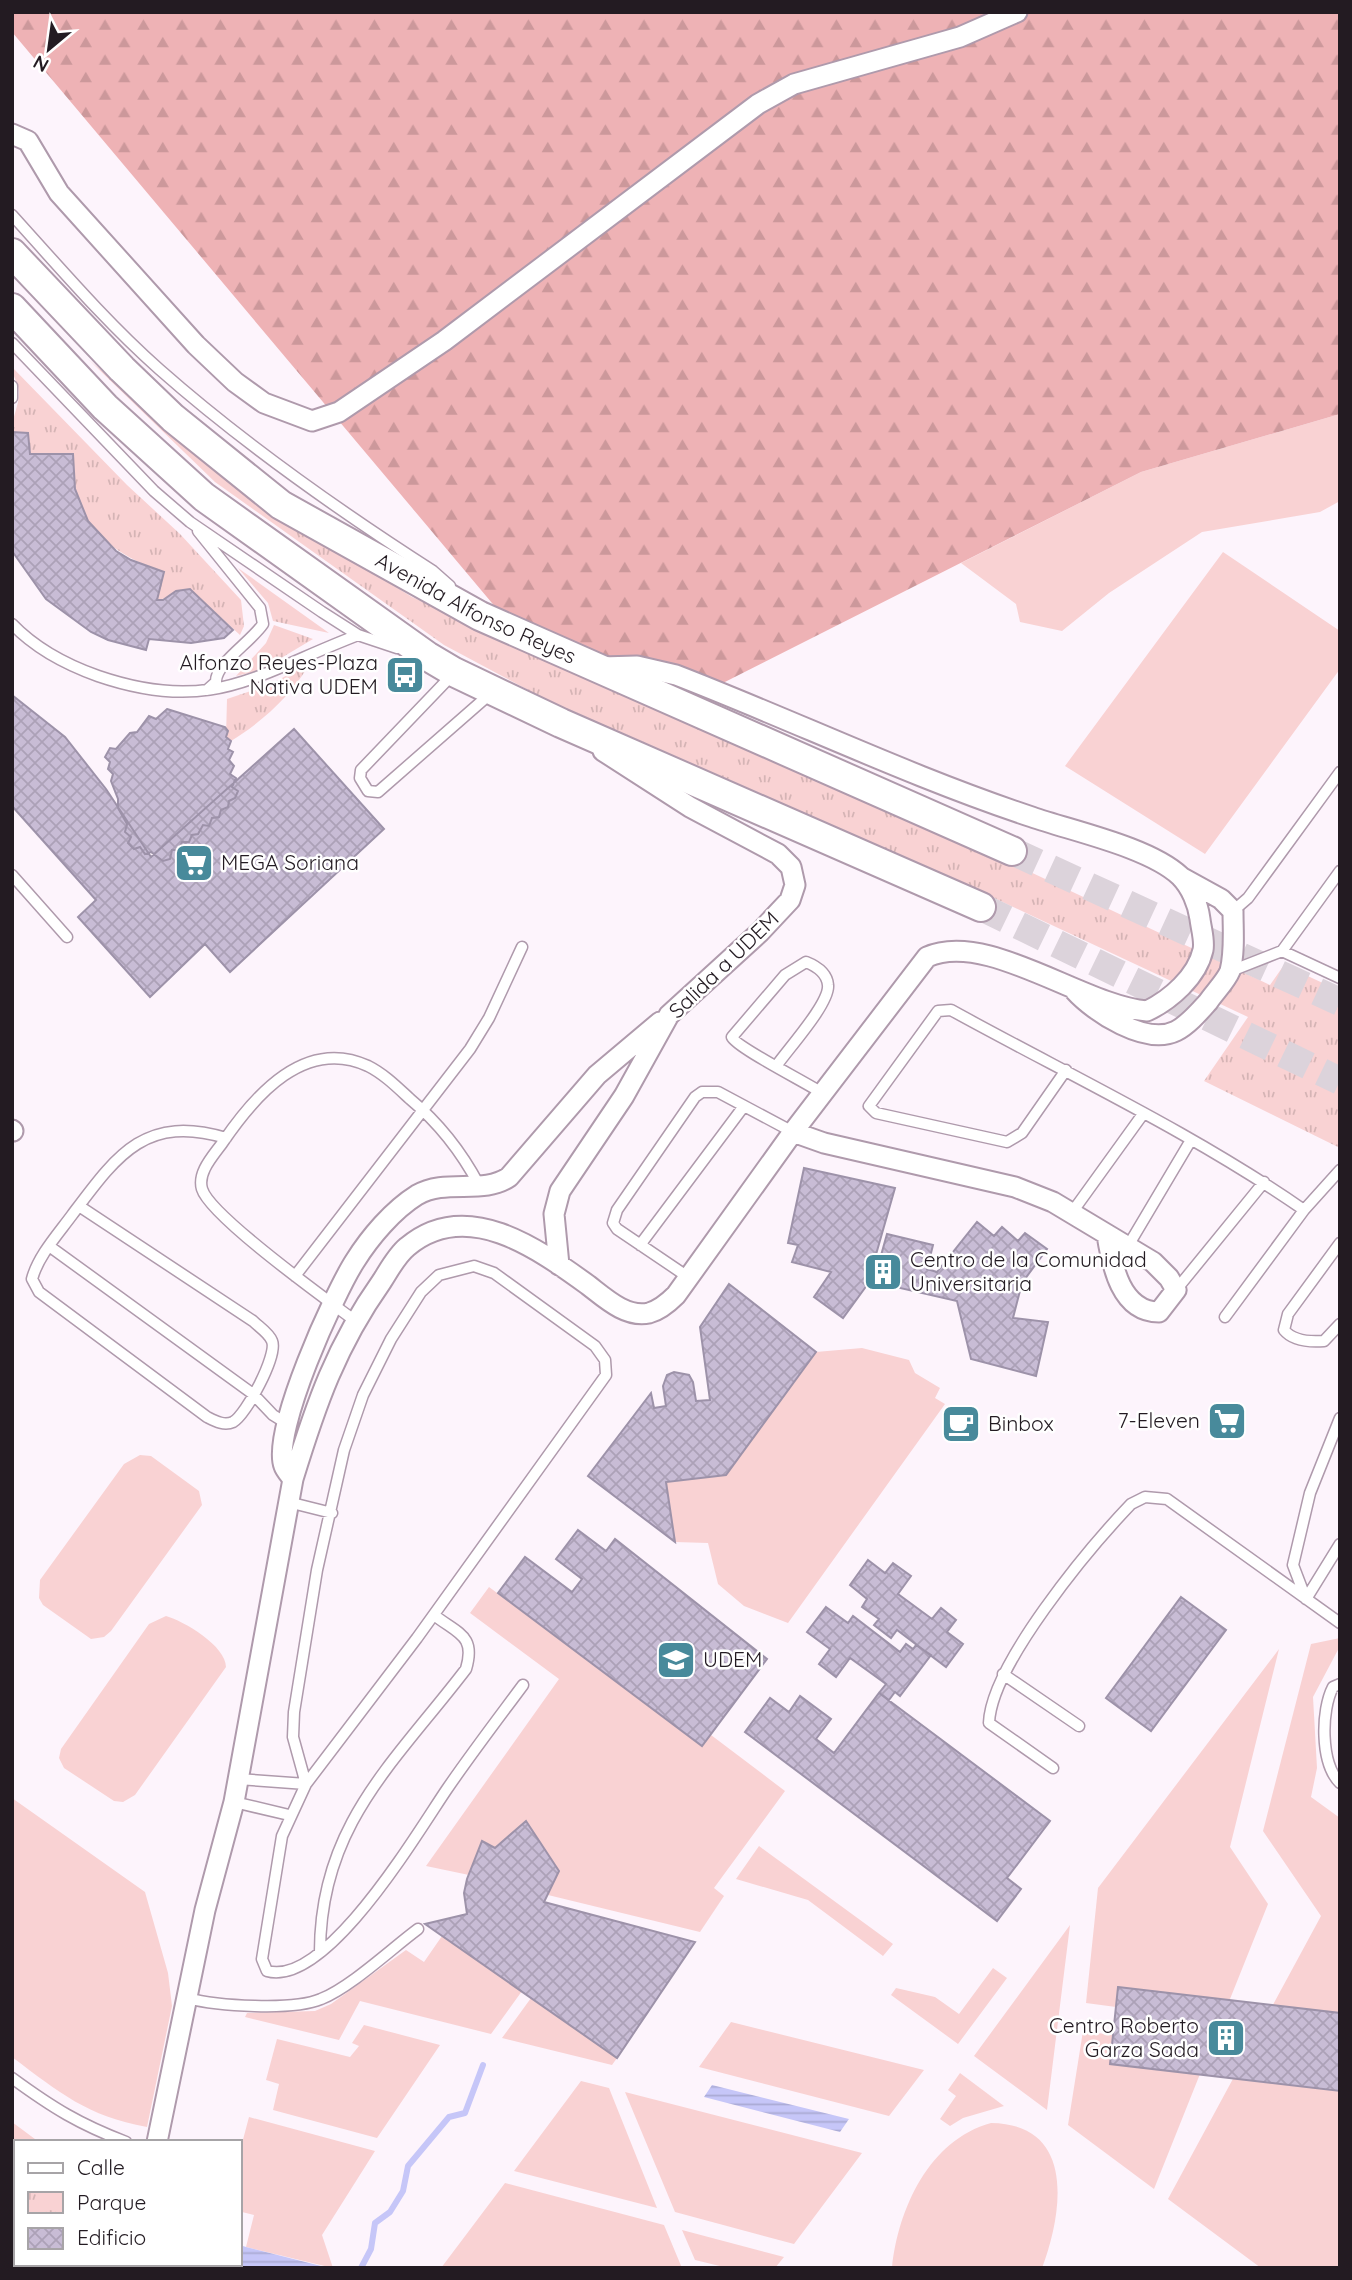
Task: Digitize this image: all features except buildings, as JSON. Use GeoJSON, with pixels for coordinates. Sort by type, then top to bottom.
{"type":"FeatureCollection","features":[{"type":"Feature","properties":{"kind":"main road","name":"Avenida Alfonso Reyes"},"geometry":{"type":"LineString","coordinates":[[12,253],[156,401],[260,489],[379,562],[480,616],[1012,851]]}},
{"type":"Feature","properties":{"kind":"main road"},"geometry":{"type":"LineString","coordinates":[[12,308],[105,407],[204,497],[426,656],[454,673],[561,723],[981,906]]}},
{"type":"Feature","properties":{"kind":"street"},"geometry":{"type":"LineString","coordinates":[[12,134],[28,141],[59,194],[234,382],[264,402],[312,421],[340,412],[444,341],[758,104],[794,85],[960,37],[1017,12]]}},
{"type":"Feature","properties":{"kind":"street"},"geometry":{"type":"LineString","coordinates":[[597,667],[637,666],[676,675],[961,790],[1032,817],[1113,842],[1221,899],[1233,911],[1229,972],[1189,1022],[1174,1032],[1158,1035],[1132,1029],[1088,1005],[1072,988]]}},
{"type":"Feature","properties":{"kind":"street","name":"Salida a UDEM"},"geometry":{"type":"LineString","coordinates":[[559,1265],[554,1214],[560,1191],[624,1096],[668,1015],[741,951],[790,900],[795,878],[791,867],[778,854],[690,807],[561,723]]}},
{"type":"Feature","properties":{"kind":"street"},"geometry":{"type":"LineString","coordinates":[[156,2140],[205,1910],[234,1802],[293,1479],[324,1384],[354,1320],[405,1248],[425,1234],[455,1225],[477,1226],[509,1236],[559,1265],[616,1305],[633,1312],[648,1313],[663,1307],[676,1296],[793,1132],[927,957],[942,950],[986,954],[1072,988],[1147,1011],[1169,1000],[1204,949],[1198,905],[1181,877]]}},
{"type":"Feature","properties":{"kind":"street"},"geometry":{"type":"LineString","coordinates":[[293,1479],[283,1465],[286,1423],[331,1303],[355,1260],[401,1208],[418,1194],[439,1187],[497,1185],[509,1177],[597,1075],[668,1015]]}},
{"type":"Feature","properties":{"kind":"street"},"geometry":{"type":"LineString","coordinates":[[793,1132],[824,1143],[1015,1187],[1073,1211],[1161,1268],[1176,1290],[1159,1312],[1145,1312],[1136,1307],[1119,1282],[1107,1235]]}},
{"type":"Feature","properties":{"kind":"lane"},"geometry":{"type":"LineString","coordinates":[[12,215],[90,302],[201,405],[257,449],[433,571],[480,616]]}},
{"type":"Feature","properties":{"kind":"lane"},"geometry":{"type":"LineString","coordinates":[[12,343],[155,491],[190,522],[287,591],[358,635],[426,656]]}},
{"type":"Feature","properties":{"kind":"lane"},"geometry":{"type":"LineString","coordinates":[[12,386],[12,398]]}},
{"type":"Feature","properties":{"kind":"lane"},"geometry":{"type":"LineString","coordinates":[[190,522],[260,608],[263,624],[253,639],[222,664],[216,675],[216,682],[206,691]]}},
{"type":"Feature","properties":{"kind":"lane"},"geometry":{"type":"LineString","coordinates":[[12,624],[26,638],[74,668],[148,691],[206,691],[256,678],[304,655],[358,635]]}},
{"type":"Feature","properties":{"kind":"lane"},"geometry":{"type":"LineString","coordinates":[[454,673],[361,770],[360,778],[368,791],[378,792],[493,692]]}},
{"type":"Feature","properties":{"kind":"lane"},"geometry":{"type":"LineString","coordinates":[[1233,911],[1248,898],[1340,772]]}},
{"type":"Feature","properties":{"kind":"lane"},"geometry":{"type":"LineString","coordinates":[[1330,785],[1340,791]]}},
{"type":"Feature","properties":{"kind":"lane"},"geometry":{"type":"LineString","coordinates":[[1229,972],[1282,951],[1340,871]]}},
{"type":"Feature","properties":{"kind":"lane"},"geometry":{"type":"LineString","coordinates":[[12,875],[67,937]]}},
{"type":"Feature","properties":{"kind":"lane"},"geometry":{"type":"LineString","coordinates":[[295,1276],[423,1110],[489,1018],[522,947]]}},
{"type":"Feature","properties":{"kind":"lane"},"geometry":{"type":"LineString","coordinates":[[1282,951],[1340,978]]}},
{"type":"Feature","properties":{"kind":"lane"},"geometry":{"type":"LineString","coordinates":[[777,1065],[827,995],[825,976],[806,962],[785,975],[732,1037],[740,1047],[777,1065],[822,1093]]}},
{"type":"Feature","properties":{"kind":"lane"},"geometry":{"type":"LineString","coordinates":[[1066,1070],[1022,1133],[1007,1142],[876,1113],[869,1106],[919,1034],[944,1008],[1066,1070],[1191,1140],[1264,1182],[1304,1210]]}},
{"type":"Feature","properties":{"kind":"lane"},"geometry":{"type":"LineString","coordinates":[[354,1320],[230,1222],[202,1190],[202,1174],[226,1138],[267,1089],[300,1065],[332,1059],[354,1061],[386,1077],[423,1110],[465,1157],[479,1185]]}},
{"type":"Feature","properties":{"kind":"lane"},"geometry":{"type":"LineString","coordinates":[[688,1277],[617,1229],[614,1216],[695,1097],[702,1092],[718,1092],[793,1132]]}},
{"type":"Feature","properties":{"kind":"lane"},"geometry":{"type":"LineString","coordinates":[[640,1245],[744,1106]]}},
{"type":"Feature","properties":{"kind":"lane"},"geometry":{"type":"LineString","coordinates":[[1073,1211],[1143,1114]]}},
{"type":"Feature","properties":{"kind":"lane"},"geometry":{"type":"LineString","coordinates":[[79,1206],[265,1332],[272,1341],[274,1353],[240,1416],[232,1423],[221,1424],[207,1417],[40,1292],[32,1279],[49,1246],[103,1172],[125,1150],[151,1135],[177,1130],[199,1130],[226,1138]]}},
{"type":"Feature","properties":{"kind":"lane"},"geometry":{"type":"LineString","coordinates":[[1128,1246],[1191,1140]]}},
{"type":"Feature","properties":{"kind":"lane"},"geometry":{"type":"LineString","coordinates":[[1225,1317],[1304,1210],[1340,1170]]}},
{"type":"Feature","properties":{"kind":"lane"},"geometry":{"type":"LineString","coordinates":[[1176,1290],[1264,1182]]}},
{"type":"Feature","properties":{"kind":"lane"},"geometry":{"type":"LineString","coordinates":[[1340,1243],[1288,1314],[1284,1330],[1288,1336],[1312,1342],[1324,1341],[1340,1324]]}},
{"type":"Feature","properties":{"kind":"lane"},"geometry":{"type":"LineString","coordinates":[[49,1246],[253,1394],[273,1415],[286,1423]]}},
{"type":"Feature","properties":{"kind":"lane"},"geometry":{"type":"LineString","coordinates":[[306,1784],[296,1756],[293,1712],[317,1570],[332,1513],[344,1450],[363,1395],[391,1339],[421,1292],[439,1275],[474,1266],[494,1273],[594,1346],[605,1360],[606,1374],[434,1615],[306,1784],[289,1815],[282,1836],[262,1959],[267,1970],[279,1974],[298,1968],[320,1952],[355,1919],[523,1685]]}},
{"type":"Feature","properties":{"kind":"lane"},"geometry":{"type":"LineString","coordinates":[[1306,1599],[1293,1565],[1310,1493],[1337,1433],[1340,1418]]}},
{"type":"Feature","properties":{"kind":"lane"},"geometry":{"type":"LineString","coordinates":[[1053,1768],[989,1723],[992,1701],[1003,1674],[1030,1632],[1130,1504],[1145,1497],[1167,1499],[1340,1623]]}},
{"type":"Feature","properties":{"kind":"lane"},"geometry":{"type":"LineString","coordinates":[[288,1502],[332,1513]]}},
{"type":"Feature","properties":{"kind":"lane"},"geometry":{"type":"LineString","coordinates":[[1306,1599],[1340,1544]]}},
{"type":"Feature","properties":{"kind":"lane"},"geometry":{"type":"LineString","coordinates":[[320,1952],[320,1920],[326,1884],[338,1846],[350,1822],[378,1779],[466,1668],[471,1650],[468,1641],[434,1615]]}},
{"type":"Feature","properties":{"kind":"lane"},"geometry":{"type":"LineString","coordinates":[[1003,1674],[1079,1726]]}},
{"type":"Feature","properties":{"kind":"lane"},"geometry":{"type":"LineString","coordinates":[[1340,1684],[1333,1687],[1323,1718],[1329,1758],[1335,1778],[1340,1783]]}},
{"type":"Feature","properties":{"kind":"lane"},"geometry":{"type":"LineString","coordinates":[[238,1779],[306,1784]]}},
{"type":"Feature","properties":{"kind":"lane"},"geometry":{"type":"LineString","coordinates":[[234,1802],[289,1815]]}},
{"type":"Feature","properties":{"kind":"lane"},"geometry":{"type":"LineString","coordinates":[[187,1998],[212,2004],[297,2005],[321,1999],[418,1929]]}},
{"type":"Feature","properties":{"kind":"lane"},"geometry":{"type":"LineString","coordinates":[[12,2078],[64,2115],[121,2140]]}},
{"type":"Feature","properties":{"kind":"green space"},"geometry":{"type":"Polygon","coordinates":[[[12,12],[1340,12],[1340,414],[1141,472],[608,741],[12,32],[12,12]]]}},
{"type":"Feature","properties":{"kind":"green space"},"geometry":{"type":"Polygon","coordinates":[[[88,359],[235,487],[412,597],[922,821],[1270,985],[1284,965],[1340,991],[1340,1148],[1204,1081],[1248,1017],[943,874],[545,699],[444,645],[215,482],[88,359]]]}},
{"type":"Feature","properties":{"kind":"green space"},"geometry":{"type":"Polygon","coordinates":[[[12,367],[127,485],[180,534],[241,600],[244,626],[240,635],[190,589],[157,600],[164,572],[125,554],[96,530],[85,515],[78,497],[73,454],[30,454],[28,433],[12,432],[19,393],[12,367]]]}},
{"type":"Feature","properties":{"kind":"green space"},"geometry":{"type":"Polygon","coordinates":[[[1340,414],[1340,501],[1320,512],[1202,532],[1109,593],[1062,631],[1020,622],[1016,604],[961,563],[1141,472],[1340,414]]]}},
{"type":"Feature","properties":{"kind":"green space"},"geometry":{"type":"Polygon","coordinates":[[[1223,552],[1340,631],[1340,669],[1205,854],[1065,766],[1223,552]]]}},
{"type":"Feature","properties":{"kind":"green space"},"geometry":{"type":"Polygon","coordinates":[[[238,568],[329,633],[273,621],[268,603],[238,568]]]}},
{"type":"Feature","properties":{"kind":"green space"},"geometry":{"type":"Polygon","coordinates":[[[274,625],[313,639],[261,670],[236,676],[266,643],[274,625]]]}},
{"type":"Feature","properties":{"kind":"green space"},"geometry":{"type":"Polygon","coordinates":[[[310,663],[285,697],[265,716],[231,741],[226,737],[227,699],[269,685],[310,663]]]}},
{"type":"Feature","properties":{"kind":"green space"},"geometry":{"type":"Polygon","coordinates":[[[862,1348],[909,1360],[915,1373],[940,1388],[935,1398],[945,1404],[788,1623],[744,1606],[718,1584],[708,1543],[675,1542],[666,1482],[726,1475],[816,1352],[862,1348]]]}},
{"type":"Feature","properties":{"kind":"green space"},"geometry":{"type":"Polygon","coordinates":[[[140,1455],[151,1456],[199,1491],[202,1505],[111,1631],[104,1637],[91,1639],[43,1605],[39,1598],[40,1580],[124,1464],[140,1455]]]}},
{"type":"Feature","properties":{"kind":"green space"},"geometry":{"type":"Polygon","coordinates":[[[489,1587],[702,1745],[711,1735],[785,1791],[714,1888],[724,1896],[700,1932],[548,1895],[559,1871],[526,1822],[495,1848],[482,1842],[469,1875],[426,1866],[559,1679],[470,1613],[489,1587]]]}},
{"type":"Feature","properties":{"kind":"green space"},"geometry":{"type":"Polygon","coordinates":[[[166,1616],[183,1623],[212,1643],[224,1659],[226,1667],[135,1795],[123,1802],[114,1801],[64,1768],[59,1758],[61,1749],[149,1624],[166,1616]]]}},
{"type":"Feature","properties":{"kind":"green space"},"geometry":{"type":"Polygon","coordinates":[[[1340,1638],[1340,1646],[1313,1697],[1317,1768],[1311,1797],[1340,1818],[1340,2268],[1261,2268],[1168,2199],[1321,1916],[1263,1831],[1311,1644],[1340,1638]]]}},
{"type":"Feature","properties":{"kind":"green space"},"geometry":{"type":"Polygon","coordinates":[[[1279,1649],[1230,1847],[1268,1904],[1154,2189],[1068,2125],[1083,2031],[1113,2035],[1110,2064],[1150,2068],[1158,1992],[1119,1987],[1116,2007],[1086,2003],[1098,1888],[1279,1649]]]}},
{"type":"Feature","properties":{"kind":"green space"},"geometry":{"type":"Polygon","coordinates":[[[12,1798],[145,1892],[168,1973],[172,2006],[147,2127],[91,2110],[60,2092],[12,2057],[12,1798]]]}},
{"type":"Feature","properties":{"kind":"green space"},"geometry":{"type":"Polygon","coordinates":[[[759,1846],[893,1944],[883,1956],[808,1900],[736,1879],[759,1846]]]}},
{"type":"Feature","properties":{"kind":"green space"},"geometry":{"type":"Polygon","coordinates":[[[1070,1925],[1047,2110],[974,2056],[1070,1925]]]}},
{"type":"Feature","properties":{"kind":"green space"},"geometry":{"type":"Polygon","coordinates":[[[442,1936],[522,1991],[491,2034],[360,2001],[339,2040],[245,2017],[247,2013],[315,2011],[331,2004],[406,1950],[424,1962],[442,1936]]]}},
{"type":"Feature","properties":{"kind":"green space"},"geometry":{"type":"Polygon","coordinates":[[[993,1968],[1007,1978],[958,2044],[891,1995],[896,1988],[935,1997],[959,2014],[993,1968]]]}},
{"type":"Feature","properties":{"kind":"green space"},"geometry":{"type":"Polygon","coordinates":[[[531,1998],[617,2058],[612,2065],[502,2038],[531,1998]]]}},
{"type":"Feature","properties":{"kind":"green space"},"geometry":{"type":"Polygon","coordinates":[[[731,2022],[924,2070],[889,2116],[699,2067],[731,2022]]]}},
{"type":"Feature","properties":{"kind":"green space"},"geometry":{"type":"Polygon","coordinates":[[[364,2025],[440,2045],[377,2138],[273,2110],[279,2084],[266,2080],[277,2039],[350,2057],[359,2046],[352,2043],[364,2025]]]}},
{"type":"Feature","properties":{"kind":"green space"},"geometry":{"type":"Polygon","coordinates":[[[960,2073],[1004,2106],[963,2118],[950,2126],[940,2119],[956,2096],[948,2090],[960,2073]]]}},
{"type":"Feature","properties":{"kind":"green space"},"geometry":{"type":"Polygon","coordinates":[[[581,2081],[609,2088],[657,2208],[514,2171],[581,2081]]]}},
{"type":"Feature","properties":{"kind":"green space"},"geometry":{"type":"Polygon","coordinates":[[[625,2092],[862,2153],[794,2244],[675,2212],[625,2092]]]}},
{"type":"Feature","properties":{"kind":"green space"},"geometry":{"type":"Polygon","coordinates":[[[249,2117],[375,2151],[322,2235],[333,2268],[246,2247],[254,2215],[242,2212],[242,2143],[249,2117]]]}},
{"type":"Feature","properties":{"kind":"green space"},"geometry":{"type":"Polygon","coordinates":[[[12,2122],[36,2140],[14,2140],[14,2266],[82,2266],[12,2268],[12,2122]]]}},
{"type":"Feature","properties":{"kind":"green space"},"geometry":{"type":"Polygon","coordinates":[[[991,2123],[1018,2127],[1038,2138],[1050,2155],[1056,2175],[1058,2198],[1055,2222],[1042,2268],[892,2268],[901,2223],[920,2180],[950,2145],[969,2132],[991,2123]]]}},
{"type":"Feature","properties":{"kind":"green space"},"geometry":{"type":"Polygon","coordinates":[[[505,2183],[664,2225],[682,2268],[441,2268],[505,2183]]]}},
{"type":"Feature","properties":{"kind":"green space"},"geometry":{"type":"Polygon","coordinates":[[[682,2230],[784,2257],[775,2268],[728,2268],[695,2260],[682,2230]]]}},
{"type":"Feature","properties":{"kind":"water"},"geometry":{"type":"Polygon","coordinates":[[[712,2085],[849,2119],[840,2132],[704,2097],[712,2085]]]}},
{"type":"Feature","properties":{"kind":"water"},"geometry":{"type":"Polygon","coordinates":[[[242,2246],[329,2268],[232,2268],[242,2266],[242,2246]]]}},
{"type":"Feature","properties":{"kind":"waterway"},"geometry":{"type":"LineString","coordinates":[[361,2268],[371,2249],[375,2223],[390,2212],[403,2191],[408,2166],[449,2117],[465,2113],[483,2065]]}},
{"type":"Feature","properties":{"kind":"tunnel"},"geometry":{"type":"LineString","coordinates":[[1012,851],[1340,1002]]}},
{"type":"Feature","properties":{"kind":"tunnel"},"geometry":{"type":"LineString","coordinates":[[981,907],[1340,1081]]}},
{"type":"Feature","properties":{"kind":"place","name":"Alfonzo Reyes-Plaza Nativa UDEM"},"geometry":{"type":"Point","coordinates":[405,675]}},
{"type":"Feature","properties":{"kind":"place","name":"MEGA Soriana"},"geometry":{"type":"Point","coordinates":[194,863]}},
{"type":"Feature","properties":{"kind":"place","name":"Centro de la Comunidad Universitaria"},"geometry":{"type":"Point","coordinates":[883,1272]}},
{"type":"Feature","properties":{"kind":"place","name":"7-Eleven"},"geometry":{"type":"Point","coordinates":[1227,1421]}},
{"type":"Feature","properties":{"kind":"place","name":"Binbox"},"geometry":{"type":"Point","coordinates":[961,1424]}},
{"type":"Feature","properties":{"kind":"place","name":"UDEM"},"geometry":{"type":"Point","coordinates":[676,1660]}},
{"type":"Feature","properties":{"kind":"place","name":"Centro Roberto Garza Sada"},"geometry":{"type":"Point","coordinates":[1226,2038]}}]}
